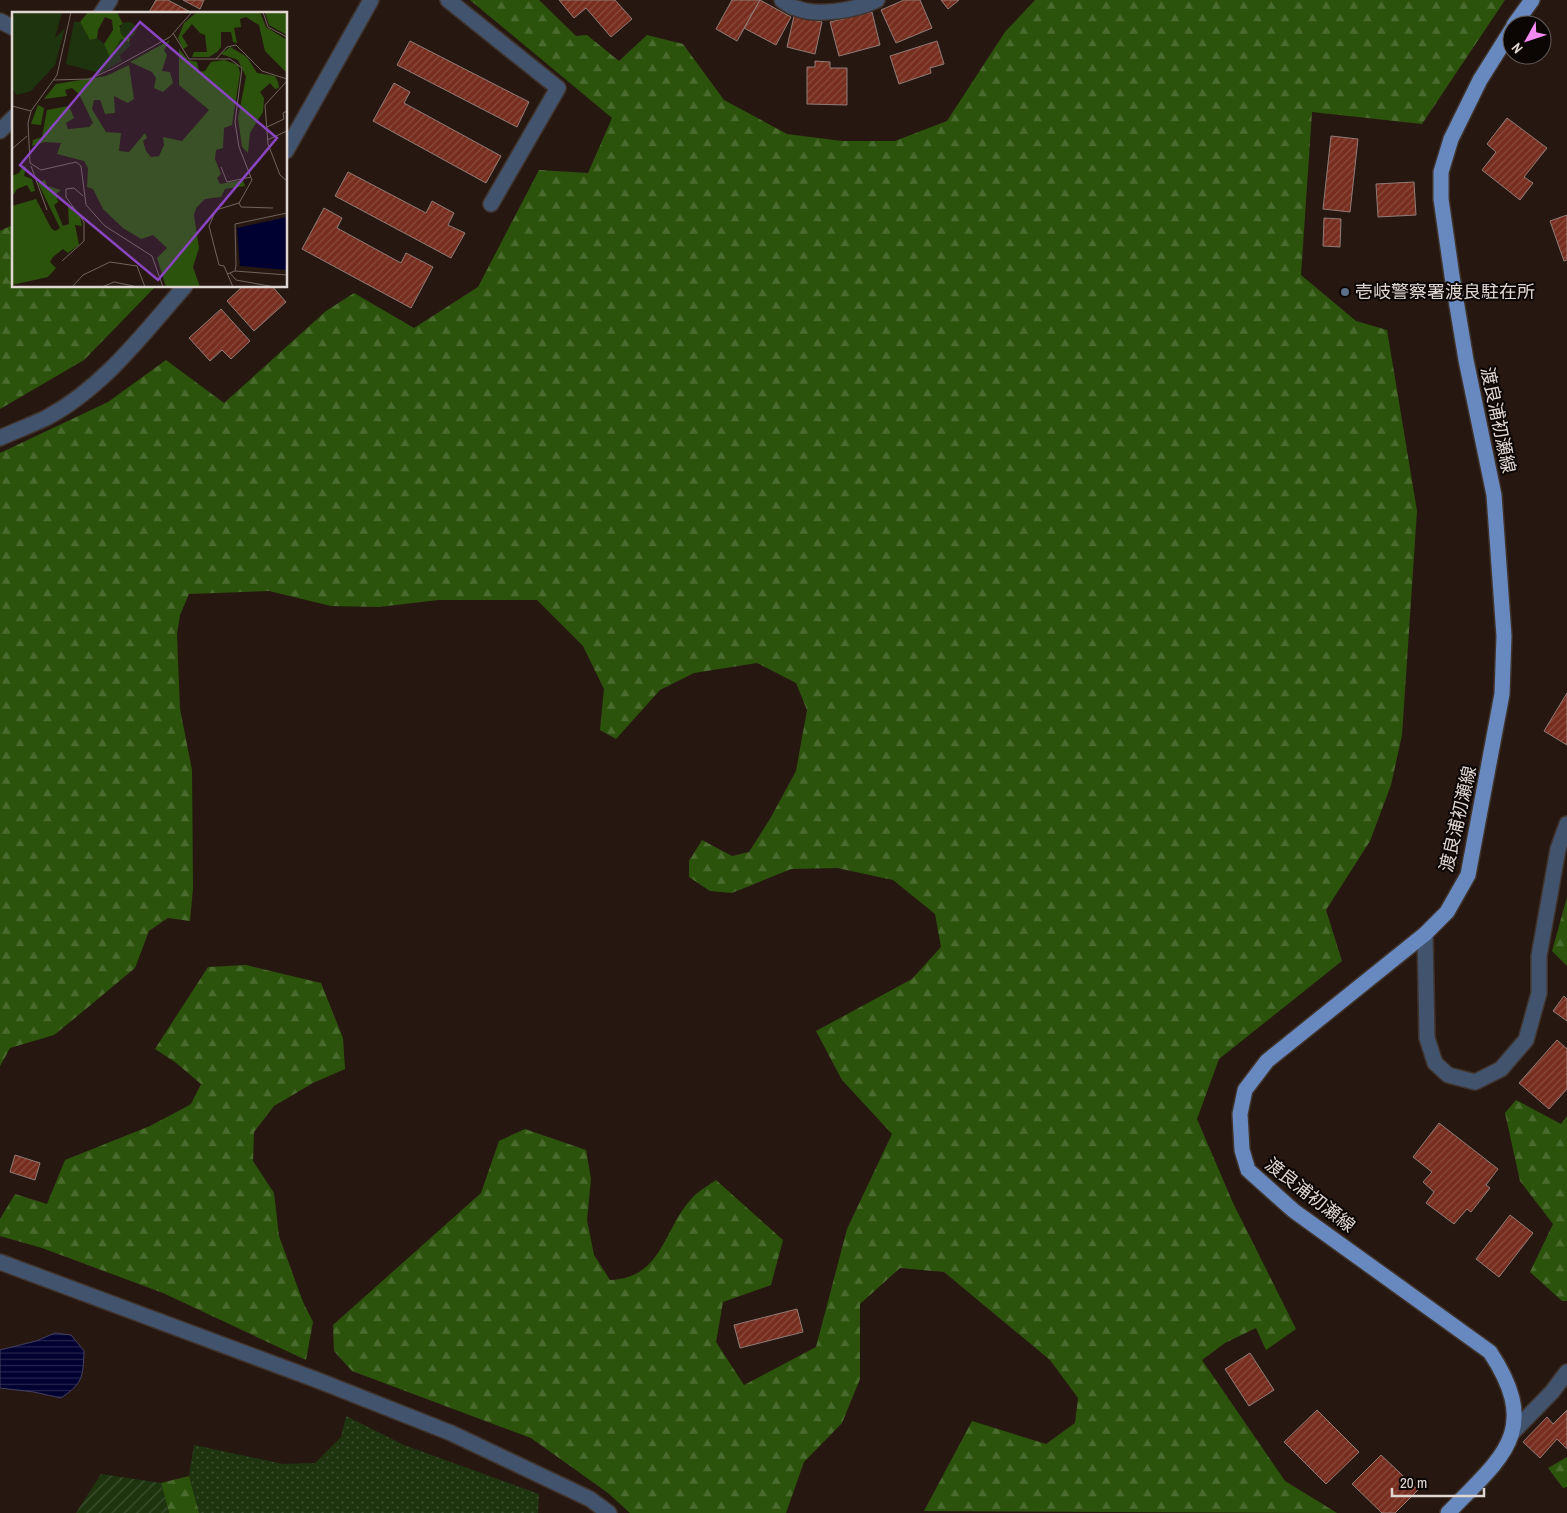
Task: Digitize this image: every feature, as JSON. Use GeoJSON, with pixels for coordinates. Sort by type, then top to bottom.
{"type":"FeatureCollection","features":[{"type":"Feature","properties":{"kind":"main road"},"geometry":{"type":"LineString","coordinates":[[1521,15],[1532,0]]}},
{"type":"Feature","properties":{"kind":"main road","name":"渡良浦初瀬線"},"geometry":{"type":"LineString","coordinates":[[1448,1513],[1502,1457],[1512,1433],[1514,1412],[1512,1393],[1504,1373],[1490,1352],[1294,1211],[1248,1170],[1242,1150],[1240,1114],[1245,1090],[1267,1061],[1425,934],[1447,912],[1468,875],[1502,694],[1504,636],[1494,495],[1466,360],[1452,276],[1442,199],[1441,172],[1455,131],[1480,80],[1502,45]]}},
{"type":"Feature","properties":{"kind":"street"},"geometry":{"type":"LineString","coordinates":[[102,12],[110,0]]}},
{"type":"Feature","properties":{"kind":"street"},"geometry":{"type":"LineString","coordinates":[[288,147],[371,0]]}},
{"type":"Feature","properties":{"kind":"street"},"geometry":{"type":"LineString","coordinates":[[448,0],[558,88],[491,204]]}},
{"type":"Feature","properties":{"kind":"street"},"geometry":{"type":"LineString","coordinates":[[782,0],[796,9],[822,11],[851,11],[877,0]]}},
{"type":"Feature","properties":{"kind":"street"},"geometry":{"type":"LineString","coordinates":[[0,21],[12,27]]}},
{"type":"Feature","properties":{"kind":"street"},"geometry":{"type":"LineString","coordinates":[[0,130],[12,119]]}},
{"type":"Feature","properties":{"kind":"street"},"geometry":{"type":"LineString","coordinates":[[0,438],[47,417],[95,384],[125,354],[184,288]]}},
{"type":"Feature","properties":{"kind":"street"},"geometry":{"type":"LineString","coordinates":[[1425,934],[1427,1038],[1436,1062],[1448,1075],[1474,1082],[1501,1069],[1526,1040],[1538,994],[1539,956],[1558,849],[1567,824]]}},
{"type":"Feature","properties":{"kind":"street"},"geometry":{"type":"LineString","coordinates":[[0,1262],[317,1380],[451,1433],[590,1499],[609,1513]]}},
{"type":"Feature","properties":{"kind":"street"},"geometry":{"type":"LineString","coordinates":[[1512,1433],[1552,1392],[1567,1372]]}},
{"type":"Feature","properties":{"kind":"green space"},"geometry":{"type":"Polygon","coordinates":[[[470,0],[539,0],[576,36],[587,35],[619,61],[647,35],[683,44],[724,100],[787,134],[842,141],[895,141],[947,121],[1005,32],[1035,0],[1505,0],[1422,124],[1312,112],[1301,275],[1356,321],[1387,330],[1417,511],[1402,735],[1391,785],[1370,841],[1326,910],[1342,961],[1219,1059],[1197,1119],[1233,1203],[1296,1329],[1266,1350],[1256,1328],[1225,1343],[1202,1360],[1285,1481],[1337,1513],[924,1511],[972,1421],[1046,1444],[1075,1423],[1078,1398],[1050,1360],[944,1272],[900,1268],[860,1304],[860,1379],[842,1423],[804,1462],[786,1513],[630,1513],[608,1493],[531,1438],[352,1371],[334,1351],[333,1325],[481,1193],[499,1141],[525,1129],[586,1150],[591,1179],[587,1220],[594,1255],[610,1280],[628,1277],[642,1270],[652,1261],[661,1249],[684,1208],[696,1194],[716,1180],[783,1240],[771,1285],[723,1302],[716,1342],[744,1385],[816,1347],[847,1229],[892,1134],[842,1080],[816,1031],[912,979],[941,947],[935,914],[893,880],[837,868],[791,869],[732,893],[710,891],[689,877],[689,861],[702,840],[732,856],[749,852],[770,819],[796,771],[807,710],[796,683],[757,663],[694,673],[660,690],[616,739],[600,730],[604,689],[583,646],[537,600],[438,600],[379,607],[331,606],[269,591],[189,594],[180,615],[177,634],[180,709],[192,770],[193,888],[190,921],[168,918],[149,931],[135,968],[54,1035],[10,1048],[0,1066],[0,453],[108,402],[166,360],[224,403],[326,311],[354,293],[414,328],[478,287],[539,170],[588,173],[612,118],[470,0]]]}},
{"type":"Feature","properties":{"kind":"green space"},"geometry":{"type":"Polygon","coordinates":[[[12,225],[12,288],[154,288],[84,360],[0,409],[0,231],[12,225]]]}},
{"type":"Feature","properties":{"kind":"green space"},"geometry":{"type":"Polygon","coordinates":[[[1567,897],[1567,966],[1552,951],[1567,897]]]}},
{"type":"Feature","properties":{"kind":"green space"},"geometry":{"type":"Polygon","coordinates":[[[246,965],[321,983],[343,1038],[345,1069],[313,1083],[274,1106],[254,1132],[253,1161],[274,1193],[279,1236],[303,1302],[313,1322],[306,1360],[163,1293],[42,1248],[0,1236],[0,1219],[15,1194],[47,1204],[65,1160],[150,1126],[191,1104],[201,1084],[175,1062],[155,1049],[208,967],[246,965]]]}},
{"type":"Feature","properties":{"kind":"green space"},"geometry":{"type":"Polygon","coordinates":[[[1516,1100],[1561,1124],[1567,1116],[1567,1301],[1562,1301],[1530,1272],[1553,1224],[1520,1181],[1505,1113],[1516,1100]]]}},
{"type":"Feature","properties":{"kind":"green space"},"geometry":{"type":"Polygon","coordinates":[[[346,1416],[404,1445],[539,1494],[538,1513],[199,1513],[189,1476],[194,1445],[283,1464],[315,1463],[341,1437],[346,1416]]]}},
{"type":"Feature","properties":{"kind":"green space"},"geometry":{"type":"Polygon","coordinates":[[[1567,1457],[1567,1487],[1563,1488],[1548,1468],[1567,1457]]]}},
{"type":"Feature","properties":{"kind":"green space"},"geometry":{"type":"Polygon","coordinates":[[[101,1474],[161,1483],[169,1513],[76,1513],[101,1474]]]}},
{"type":"Feature","properties":{"kind":"green space"},"geometry":{"type":"Polygon","coordinates":[[[189,1476],[199,1513],[169,1513],[161,1483],[189,1476]]]}},
{"type":"Feature","properties":{"kind":"shaded area"},"geometry":{"type":"Polygon","coordinates":[[[55,1333],[71,1335],[84,1351],[82,1373],[74,1388],[61,1398],[34,1392],[0,1388],[0,1350],[36,1341],[55,1333]]]}},
{"type":"Feature","properties":{"kind":"building"},"geometry":{"type":"Polygon","coordinates":[[[156,0],[168,0],[190,12],[149,12],[156,0]]]}},
{"type":"Feature","properties":{"kind":"building"},"geometry":{"type":"Polygon","coordinates":[[[183,0],[204,0],[200,9],[183,0]]]}},
{"type":"Feature","properties":{"kind":"building"},"geometry":{"type":"Polygon","coordinates":[[[559,0],[615,0],[632,19],[611,37],[586,8],[574,18],[559,0]]]}},
{"type":"Feature","properties":{"kind":"building"},"geometry":{"type":"Polygon","coordinates":[[[732,0],[760,0],[737,41],[716,29],[732,0]]]}},
{"type":"Feature","properties":{"kind":"building"},"geometry":{"type":"Polygon","coordinates":[[[760,0],[791,17],[776,45],[744,28],[760,0]]]}},
{"type":"Feature","properties":{"kind":"building"},"geometry":{"type":"Polygon","coordinates":[[[904,0],[920,0],[932,28],[896,43],[881,10],[904,0]]]}},
{"type":"Feature","properties":{"kind":"building"},"geometry":{"type":"Polygon","coordinates":[[[941,0],[959,0],[948,9],[941,0]]]}},
{"type":"Feature","properties":{"kind":"building"},"geometry":{"type":"Polygon","coordinates":[[[872,12],[880,45],[839,56],[830,22],[872,12]]]}},
{"type":"Feature","properties":{"kind":"building"},"geometry":{"type":"Polygon","coordinates":[[[794,16],[822,22],[815,54],[787,47],[794,16]]]}},
{"type":"Feature","properties":{"kind":"building"},"geometry":{"type":"Polygon","coordinates":[[[410,41],[529,102],[517,127],[397,65],[410,41]]]}},
{"type":"Feature","properties":{"kind":"building"},"geometry":{"type":"Polygon","coordinates":[[[937,41],[944,64],[930,68],[931,73],[899,84],[890,56],[937,41]]]}},
{"type":"Feature","properties":{"kind":"building"},"geometry":{"type":"Polygon","coordinates":[[[815,61],[830,62],[830,68],[847,68],[847,105],[807,104],[807,67],[815,67],[815,61]]]}},
{"type":"Feature","properties":{"kind":"building"},"geometry":{"type":"Polygon","coordinates":[[[394,83],[410,92],[404,103],[501,156],[486,183],[373,121],[394,83]]]}},
{"type":"Feature","properties":{"kind":"building"},"geometry":{"type":"Polygon","coordinates":[[[1507,118],[1547,148],[1524,177],[1533,183],[1520,200],[1482,170],[1496,152],[1487,144],[1507,118]]]}},
{"type":"Feature","properties":{"kind":"building"},"geometry":{"type":"Polygon","coordinates":[[[1331,136],[1358,139],[1350,212],[1323,209],[1331,136]]]}},
{"type":"Feature","properties":{"kind":"building"},"geometry":{"type":"Polygon","coordinates":[[[348,172],[426,213],[432,201],[454,213],[448,225],[465,233],[451,258],[335,196],[348,172]]]}},
{"type":"Feature","properties":{"kind":"building"},"geometry":{"type":"Polygon","coordinates":[[[1414,182],[1416,215],[1378,217],[1376,184],[1414,182]]]}},
{"type":"Feature","properties":{"kind":"building"},"geometry":{"type":"Polygon","coordinates":[[[324,208],[342,218],[337,228],[401,263],[406,253],[433,267],[411,308],[302,249],[324,208]]]}},
{"type":"Feature","properties":{"kind":"building"},"geometry":{"type":"Polygon","coordinates":[[[1567,215],[1567,260],[1564,261],[1550,221],[1567,215]]]}},
{"type":"Feature","properties":{"kind":"building"},"geometry":{"type":"Polygon","coordinates":[[[1324,218],[1341,219],[1340,247],[1323,246],[1324,218]]]}},
{"type":"Feature","properties":{"kind":"building"},"geometry":{"type":"Polygon","coordinates":[[[241,288],[274,288],[286,302],[254,331],[227,301],[241,288]]]}},
{"type":"Feature","properties":{"kind":"building"},"geometry":{"type":"Polygon","coordinates":[[[221,309],[250,341],[231,359],[222,350],[210,361],[189,338],[221,309]]]}},
{"type":"Feature","properties":{"kind":"building"},"geometry":{"type":"Polygon","coordinates":[[[1567,693],[1567,745],[1544,731],[1567,693]]]}},
{"type":"Feature","properties":{"kind":"building"},"geometry":{"type":"Polygon","coordinates":[[[1564,996],[1567,999],[1567,1021],[1553,1011],[1564,996]]]}},
{"type":"Feature","properties":{"kind":"building"},"geometry":{"type":"Polygon","coordinates":[[[1557,1040],[1567,1049],[1567,1089],[1549,1109],[1519,1083],[1557,1040]]]}},
{"type":"Feature","properties":{"kind":"building"},"geometry":{"type":"Polygon","coordinates":[[[1439,1123],[1498,1169],[1486,1185],[1490,1188],[1471,1212],[1467,1209],[1454,1224],[1426,1203],[1434,1192],[1423,1182],[1432,1172],[1413,1157],[1439,1123]]]}},
{"type":"Feature","properties":{"kind":"building"},"geometry":{"type":"Polygon","coordinates":[[[15,1155],[40,1163],[35,1180],[10,1172],[15,1155]]]}},
{"type":"Feature","properties":{"kind":"building"},"geometry":{"type":"Polygon","coordinates":[[[1510,1215],[1533,1233],[1499,1277],[1476,1259],[1510,1215]]]}},
{"type":"Feature","properties":{"kind":"building"},"geometry":{"type":"Polygon","coordinates":[[[797,1309],[803,1332],[740,1348],[734,1325],[797,1309]]]}},
{"type":"Feature","properties":{"kind":"building"},"geometry":{"type":"Polygon","coordinates":[[[1250,1353],[1274,1390],[1249,1406],[1225,1369],[1250,1353]]]}},
{"type":"Feature","properties":{"kind":"building"},"geometry":{"type":"Polygon","coordinates":[[[1317,1410],[1359,1452],[1326,1484],[1284,1442],[1317,1410]]]}},
{"type":"Feature","properties":{"kind":"building"},"geometry":{"type":"Polygon","coordinates":[[[1567,1410],[1567,1449],[1557,1439],[1540,1458],[1523,1442],[1547,1417],[1553,1424],[1567,1410]]]}},
{"type":"Feature","properties":{"kind":"building"},"geometry":{"type":"Polygon","coordinates":[[[1381,1455],[1418,1490],[1395,1513],[1382,1513],[1352,1484],[1381,1455]]]}},
{"type":"Feature","properties":{"kind":"place","name":"壱岐警察署渡良駐在所"},"geometry":{"type":"Point","coordinates":[1345,292]}}]}
